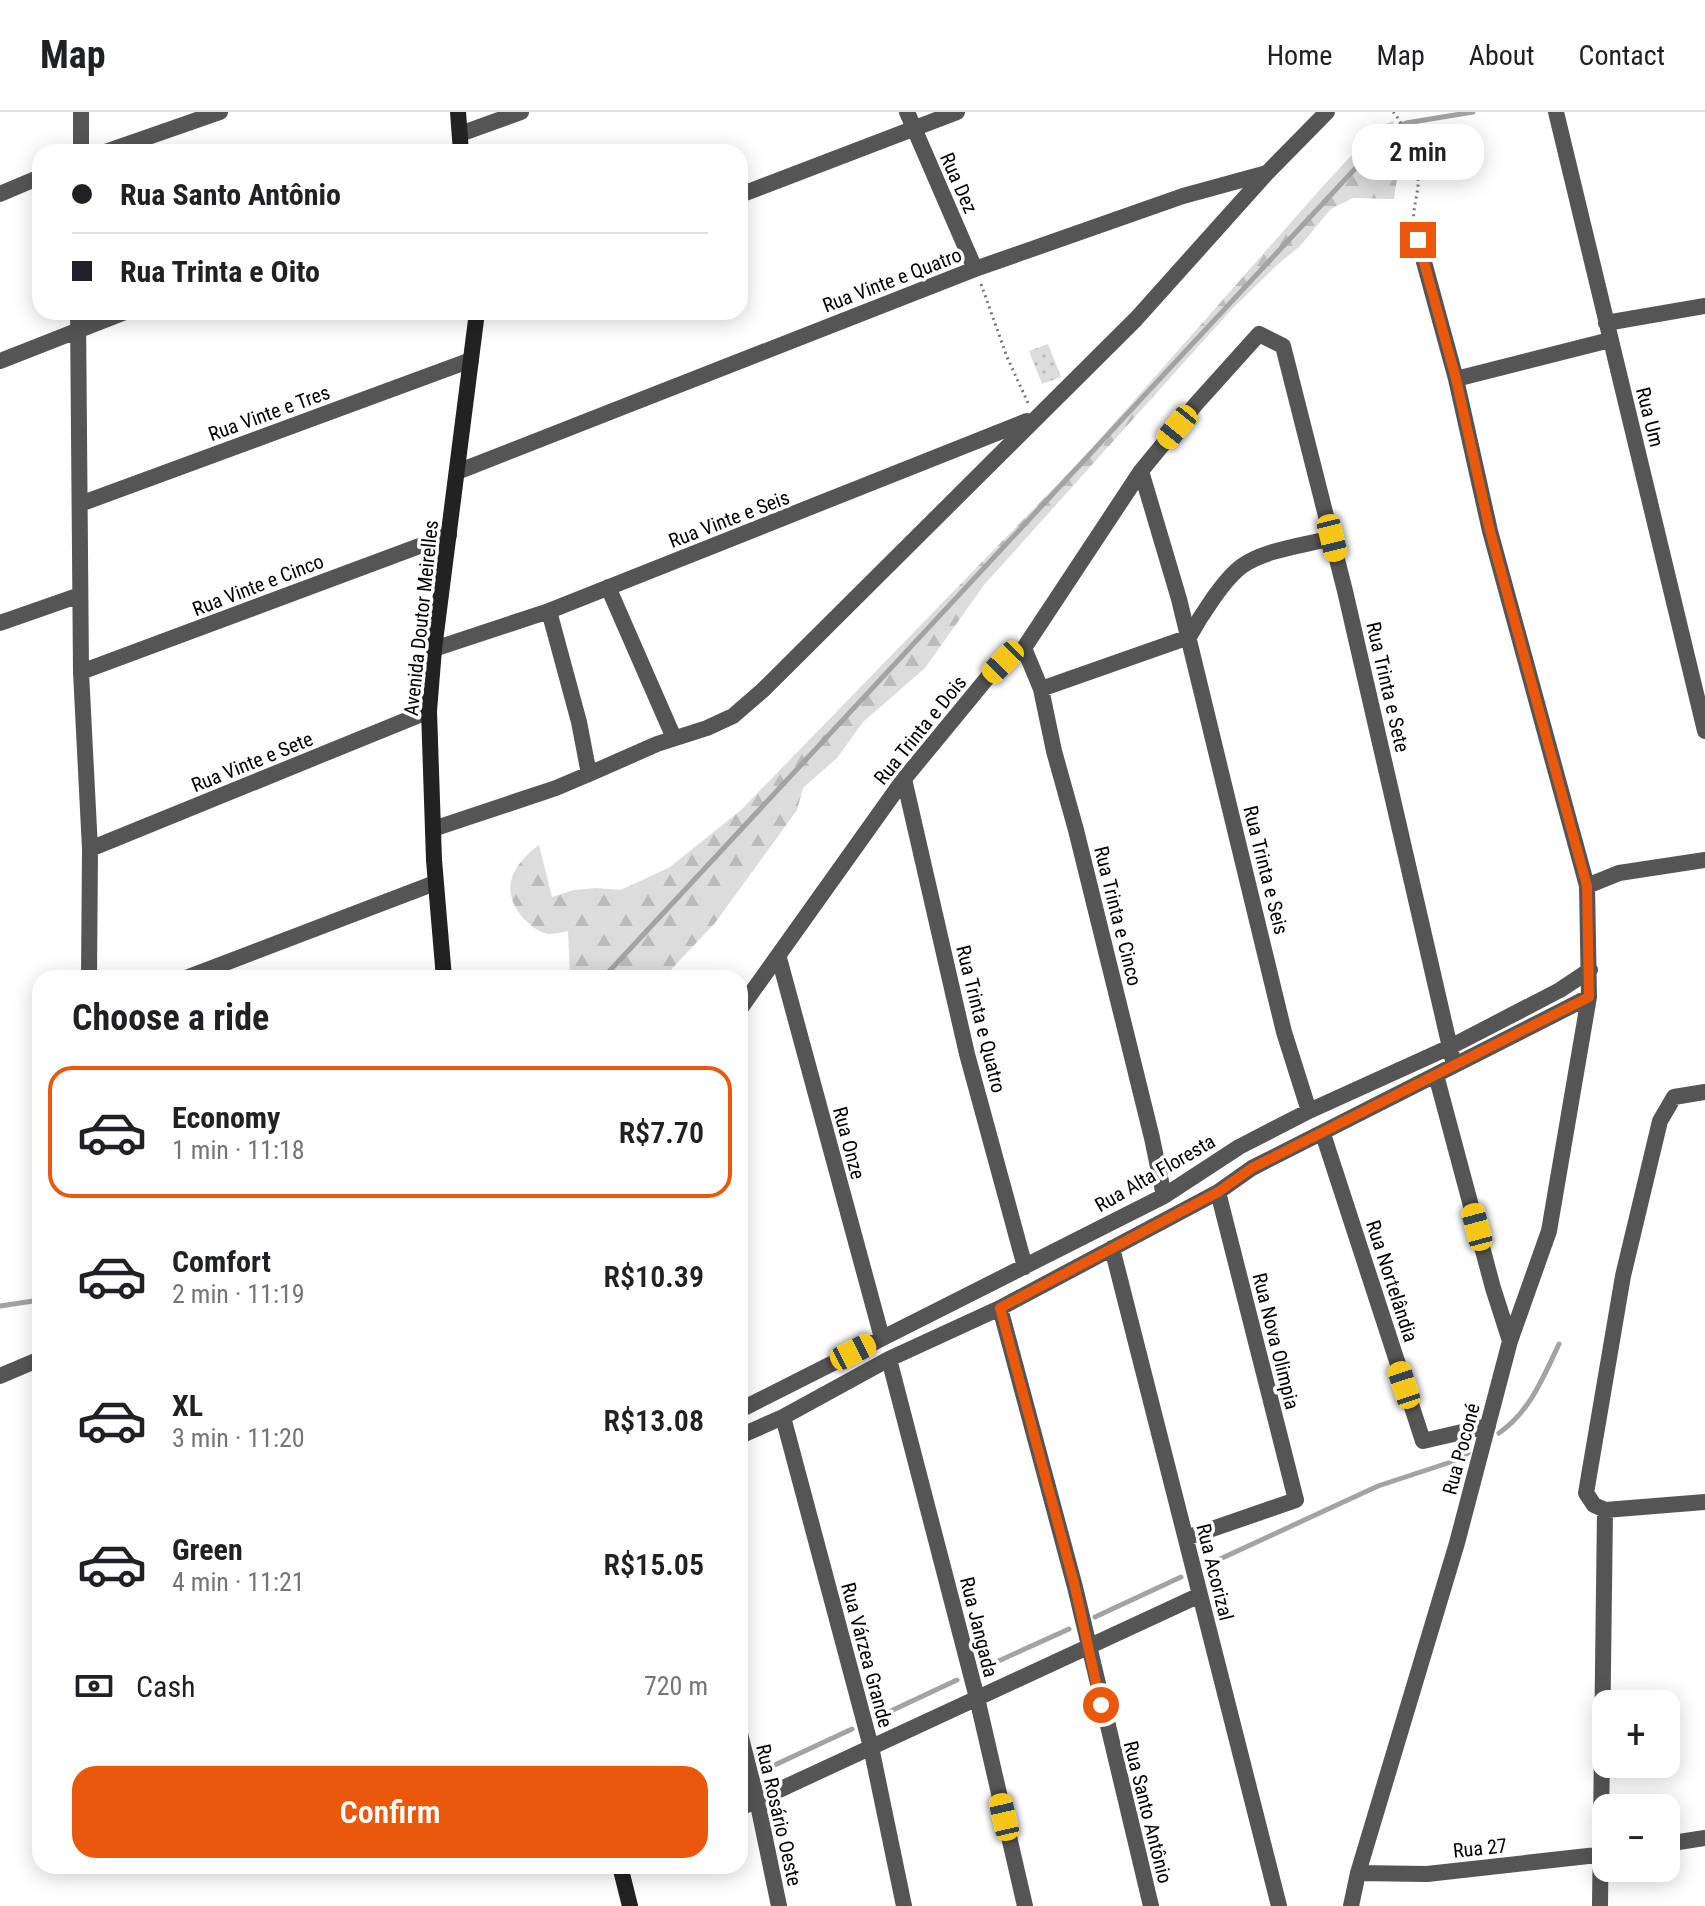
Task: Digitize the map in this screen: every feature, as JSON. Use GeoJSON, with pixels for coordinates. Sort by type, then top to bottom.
{"type":"FeatureCollection","features":[{"type":"Feature","properties":{"kind":"street"},"geometry":{"type":"LineString","coordinates":[[81,112],[81,144]]}},
{"type":"Feature","properties":{"kind":"street"},"geometry":{"type":"LineString","coordinates":[[128,144],[220,112]]}},
{"type":"Feature","properties":{"kind":"street"},"geometry":{"type":"LineString","coordinates":[[458,112],[461,144]]}},
{"type":"Feature","properties":{"kind":"street"},"geometry":{"type":"LineString","coordinates":[[460,134],[521,112]]}},
{"type":"Feature","properties":{"kind":"street","name":"Rua Dez"},"geometry":{"type":"LineString","coordinates":[[907,112],[975,269]]}},
{"type":"Feature","properties":{"kind":"street"},"geometry":{"type":"LineString","coordinates":[[748,192],[957,112]]}},
{"type":"Feature","properties":{"kind":"street"},"geometry":{"type":"LineString","coordinates":[[433,829],[556,788],[733,716],[763,690],[1136,319],[1267,173],[1327,112]]}},
{"type":"Feature","properties":{"kind":"street","name":"Rua Um"},"geometry":{"type":"LineString","coordinates":[[1556,112],[1705,731]]}},
{"type":"Feature","properties":{"kind":"street","name":"Rua Vinte e Quatro"},"geometry":{"type":"LineString","coordinates":[[457,472],[975,269],[1183,196],[1267,173]]}},
{"type":"Feature","properties":{"kind":"street"},"geometry":{"type":"LineString","coordinates":[[0,194],[32,180]]}},
{"type":"Feature","properties":{"kind":"street","name":"Rua Poconé"},"geometry":{"type":"LineString","coordinates":[[1351,1906],[1358,1873],[1457,1543],[1510,1341],[1549,1231],[1589,997],[1587,886],[1490,531],[1456,379],[1418,240]]}},
{"type":"Feature","properties":{"kind":"street"},"geometry":{"type":"LineString","coordinates":[[1606,323],[1705,306]]}},
{"type":"Feature","properties":{"kind":"street"},"geometry":{"type":"LineString","coordinates":[[0,361],[78,320],[81,672],[90,849],[89,970]]}},
{"type":"Feature","properties":{"kind":"street","name":"Avenida Doutor Meirelles"},"geometry":{"type":"LineString","coordinates":[[443,970],[435,883],[429,711],[434,649],[476,320]]}},
{"type":"Feature","properties":{"kind":"street","name":"Rua Trinta e Dois"},"geometry":{"type":"LineString","coordinates":[[748,999],[904,779],[988,677],[1024,648],[1141,471],[1259,334]]}},
{"type":"Feature","properties":{"kind":"street","name":"Rua Trinta e Sete"},"geometry":{"type":"LineString","coordinates":[[1259,334],[1283,346],[1332,538],[1454,1065]]}},
{"type":"Feature","properties":{"kind":"street"},"geometry":{"type":"LineString","coordinates":[[1456,379],[1610,340]]}},
{"type":"Feature","properties":{"kind":"street","name":"Rua Vinte e Tres"},"geometry":{"type":"LineString","coordinates":[[80,504],[471,360]]}},
{"type":"Feature","properties":{"kind":"street","name":"Rua Vinte e Seis"},"geometry":{"type":"LineString","coordinates":[[434,649],[549,611],[1036,418]]}},
{"type":"Feature","properties":{"kind":"street"},"geometry":{"type":"LineString","coordinates":[[1141,471],[1189,637]]}},
{"type":"Feature","properties":{"kind":"street","name":"Rua Vinte e Cinco"},"geometry":{"type":"LineString","coordinates":[[81,672],[449,535]]}},
{"type":"Feature","properties":{"kind":"street"},"geometry":{"type":"LineString","coordinates":[[1041,689],[1189,637],[1202,613],[1241,566],[1275,552],[1332,538]]}},
{"type":"Feature","properties":{"kind":"street"},"geometry":{"type":"LineString","coordinates":[[608,587],[674,738]]}},
{"type":"Feature","properties":{"kind":"street"},"geometry":{"type":"LineString","coordinates":[[0,623],[80,595]]}},
{"type":"Feature","properties":{"kind":"street"},"geometry":{"type":"LineString","coordinates":[[549,611],[579,722],[589,774]]}},
{"type":"Feature","properties":{"kind":"street","name":"Rua Trinta e Seis"},"geometry":{"type":"LineString","coordinates":[[1189,637],[1284,1032],[1309,1111]]}},
{"type":"Feature","properties":{"kind":"street","name":"Rua Trinta e Cinco"},"geometry":{"type":"LineString","coordinates":[[1024,648],[1041,689],[1164,1196]]}},
{"type":"Feature","properties":{"kind":"street","name":"Rua Vinte e Sete"},"geometry":{"type":"LineString","coordinates":[[90,849],[429,711]]}},
{"type":"Feature","properties":{"kind":"street","name":"Rua Trinta e Quatro"},"geometry":{"type":"LineString","coordinates":[[904,779],[967,1054],[1025,1267]]}},
{"type":"Feature","properties":{"kind":"street"},"geometry":{"type":"LineString","coordinates":[[1587,886],[1619,873],[1705,860]]}},
{"type":"Feature","properties":{"kind":"street"},"geometry":{"type":"LineString","coordinates":[[207,970],[435,883]]}},
{"type":"Feature","properties":{"kind":"street","name":"Rua Onze"},"geometry":{"type":"LineString","coordinates":[[779,958],[882,1338]]}},
{"type":"Feature","properties":{"kind":"street","name":"Rua Alta Floresta"},"geometry":{"type":"LineString","coordinates":[[748,1406],[1164,1196],[1239,1147],[1309,1111],[1450,1047],[1560,990],[1590,970]]}},
{"type":"Feature","properties":{"kind":"street"},"geometry":{"type":"LineString","coordinates":[[748,1432],[783,1417],[889,1359],[1000,1308],[1218,1192],[1252,1168],[1589,997]]}},
{"type":"Feature","properties":{"kind":"street"},"geometry":{"type":"LineString","coordinates":[[1436,1075],[1510,1341]]}},
{"type":"Feature","properties":{"kind":"street"},"geometry":{"type":"LineString","coordinates":[[1705,1092],[1674,1097],[1660,1121],[1623,1276],[1586,1493],[1594,1505],[1605,1510],[1705,1502]]}},
{"type":"Feature","properties":{"kind":"street","name":"Rua Nortelândia"},"geometry":{"type":"LineString","coordinates":[[1323,1134],[1423,1441],[1488,1426]]}},
{"type":"Feature","properties":{"kind":"street"},"geometry":{"type":"LineString","coordinates":[[1239,1147],[1252,1168]]}},
{"type":"Feature","properties":{"kind":"street","name":"Rua Nova Olimpia"},"geometry":{"type":"LineString","coordinates":[[1186,1538],[1296,1500],[1218,1192]]}},
{"type":"Feature","properties":{"kind":"street","name":"Rua Acorizal"},"geometry":{"type":"LineString","coordinates":[[1112,1248],[1279,1906]]}},
{"type":"Feature","properties":{"kind":"street","name":"Rua Santo Antônio"},"geometry":{"type":"LineString","coordinates":[[1000,1308],[1075,1587],[1151,1906]]}},
{"type":"Feature","properties":{"kind":"street","name":"Rua Jangada"},"geometry":{"type":"LineString","coordinates":[[889,1359],[977,1698],[1025,1906]]}},
{"type":"Feature","properties":{"kind":"street"},"geometry":{"type":"LineString","coordinates":[[0,1376],[32,1362]]}},
{"type":"Feature","properties":{"kind":"street","name":"Rua Várzea Grande"},"geometry":{"type":"LineString","coordinates":[[783,1417],[871,1747],[904,1906]]}},
{"type":"Feature","properties":{"kind":"street"},"geometry":{"type":"LineString","coordinates":[[1603,1794],[1605,1510]]}},
{"type":"Feature","properties":{"kind":"street"},"geometry":{"type":"LineString","coordinates":[[748,1804],[1200,1595]]}},
{"type":"Feature","properties":{"kind":"street","name":"Rua Rosário Oeste"},"geometry":{"type":"LineString","coordinates":[[748,1765],[779,1906]]}},
{"type":"Feature","properties":{"kind":"street"},"geometry":{"type":"LineString","coordinates":[[1680,1842],[1705,1838]]}},
{"type":"Feature","properties":{"kind":"street","name":"Rua 27"},"geometry":{"type":"LineString","coordinates":[[1358,1873],[1427,1874],[1592,1856]]}},
{"type":"Feature","properties":{"kind":"street"},"geometry":{"type":"LineString","coordinates":[[622,1874],[630,1906]]}},
{"type":"Feature","properties":{"kind":"street"},"geometry":{"type":"LineString","coordinates":[[1600,1906],[1601,1882]]}},
{"type":"Feature","properties":{"kind":"path"},"geometry":{"type":"LineString","coordinates":[[1393,112],[1401,119],[1404,135],[1417,165],[1419,184],[1413,220],[1418,240]]}},
{"type":"Feature","properties":{"kind":"path"},"geometry":{"type":"LineString","coordinates":[[975,269],[1007,357],[1036,418]]}},
{"type":"Feature","properties":{"kind":"green space"},"geometry":{"type":"Polygon","coordinates":[[[1393,121],[1402,143],[1394,199],[1353,198],[1331,209],[1300,246],[1232,309],[984,585],[925,668],[863,722],[837,758],[803,788],[797,810],[715,923],[671,970],[570,970],[568,931],[549,934],[538,930],[516,908],[510,888],[522,861],[539,845],[552,897],[574,890],[621,890],[670,867],[741,810],[1085,456],[1378,127],[1393,121]]]}},
{"type":"Feature","properties":{"kind":"green space"},"geometry":{"type":"Polygon","coordinates":[[[1048,344],[1061,377],[1042,384],[1029,351],[1048,344]]]}},
{"type":"Feature","properties":{"kind":"waterway"},"geometry":{"type":"LineString","coordinates":[[610,970],[1392,129],[1406,123],[1473,112]]}},
{"type":"Feature","properties":{"kind":"waterway"},"geometry":{"type":"LineString","coordinates":[[0,1306],[32,1301]]}},
{"type":"Feature","properties":{"kind":"waterway"},"geometry":{"type":"LineString","coordinates":[[1499,1433],[1527,1404],[1559,1344]]}},
{"type":"Feature","properties":{"kind":"waterway"},"geometry":{"type":"LineString","coordinates":[[1207,1565],[1378,1486],[1457,1460],[1468,1453]]}},
{"type":"Feature","properties":{"kind":"waterway"},"geometry":{"type":"LineString","coordinates":[[1095,1617],[1181,1577]]}},
{"type":"Feature","properties":{"kind":"waterway"},"geometry":{"type":"LineString","coordinates":[[983,1668],[1069,1629]]}},
{"type":"Feature","properties":{"kind":"waterway"},"geometry":{"type":"LineString","coordinates":[[878,1717],[957,1680]]}},
{"type":"Feature","properties":{"kind":"waterway"},"geometry":{"type":"LineString","coordinates":[[764,1770],[852,1729]]}},
{"type":"Feature","properties":{"kind":"route"},"geometry":{"type":"LineString","coordinates":[[1101,1705],[1075,1587],[1000,1308],[1218,1192],[1252,1168],[1589,997],[1587,886],[1490,531],[1456,379],[1418,240]]}}]}
